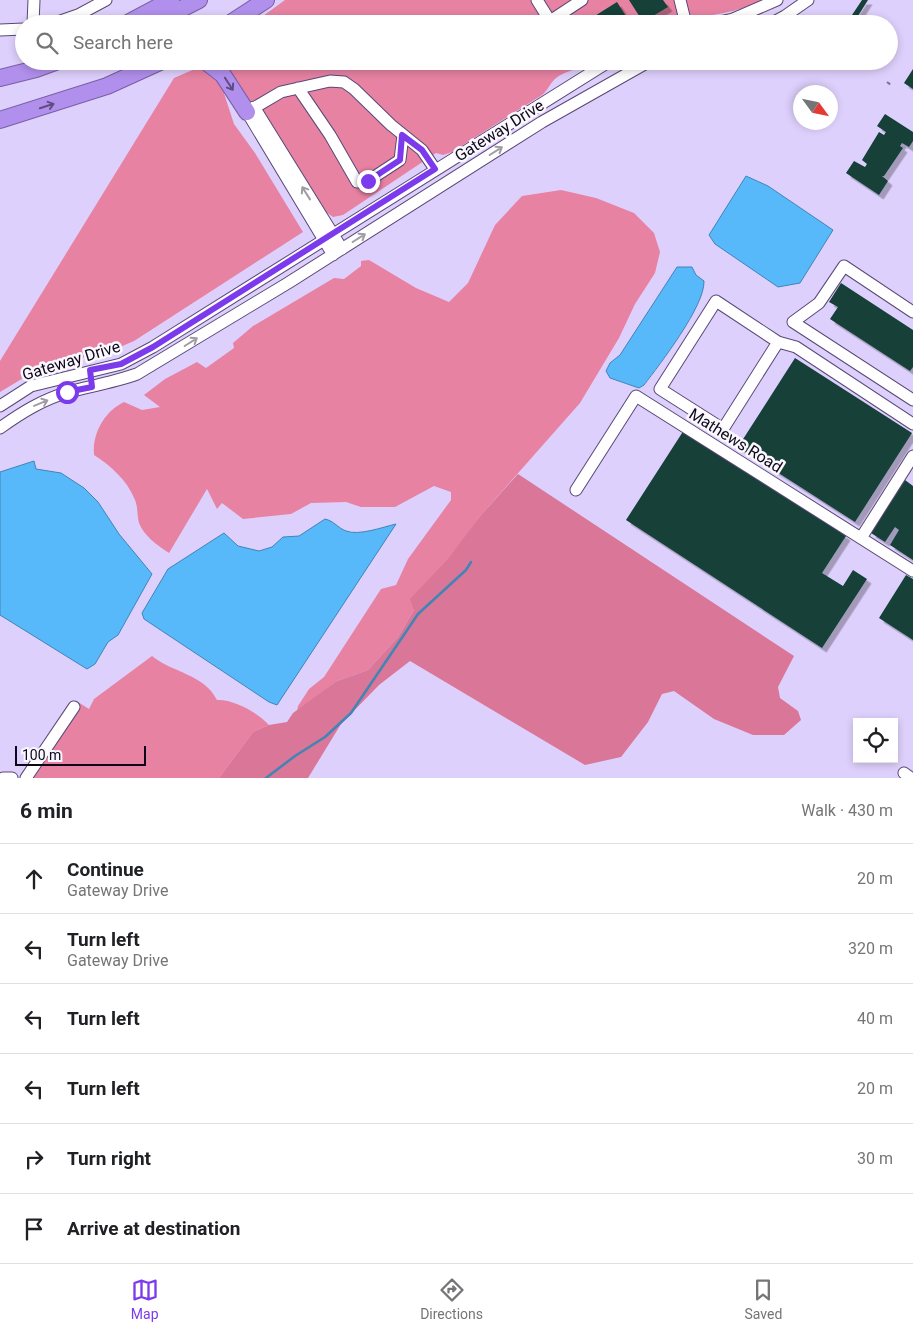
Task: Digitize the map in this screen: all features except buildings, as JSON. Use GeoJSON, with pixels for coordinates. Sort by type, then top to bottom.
{"type":"FeatureCollection","features":[{"type":"Feature","properties":{"kind":"highway"},"geometry":{"type":"LineString","coordinates":[[143,15],[171,0]]}},
{"type":"Feature","properties":{"kind":"highway"},"geometry":{"type":"LineString","coordinates":[[170,15],[199,0]]}},
{"type":"Feature","properties":{"kind":"highway"},"geometry":{"type":"LineString","coordinates":[[243,15],[266,0]]}},
{"type":"Feature","properties":{"kind":"highway"},"geometry":{"type":"LineString","coordinates":[[0,76],[15,70]]}},
{"type":"Feature","properties":{"kind":"highway"},"geometry":{"type":"LineString","coordinates":[[0,76],[36,70]]}},
{"type":"Feature","properties":{"kind":"highway"},"geometry":{"type":"LineString","coordinates":[[0,120],[107,86],[144,70]]}},
{"type":"Feature","properties":{"kind":"highway"},"geometry":{"type":"LineString","coordinates":[[217,70],[250,109]]}},
{"type":"Feature","properties":{"kind":"street"},"geometry":{"type":"LineString","coordinates":[[33,15],[34,0]]}},
{"type":"Feature","properties":{"kind":"street"},"geometry":{"type":"LineString","coordinates":[[78,15],[106,0]]}},
{"type":"Feature","properties":{"kind":"street"},"geometry":{"type":"LineString","coordinates":[[538,0],[547,15]]}},
{"type":"Feature","properties":{"kind":"street"},"geometry":{"type":"LineString","coordinates":[[559,15],[582,0]]}},
{"type":"Feature","properties":{"kind":"street"},"geometry":{"type":"LineString","coordinates":[[680,0],[684,15]]}},
{"type":"Feature","properties":{"kind":"street"},"geometry":{"type":"LineString","coordinates":[[742,15],[777,0]]}},
{"type":"Feature","properties":{"kind":"street"},"geometry":{"type":"LineString","coordinates":[[786,15],[808,0]]}},
{"type":"Feature","properties":{"kind":"street"},"geometry":{"type":"LineString","coordinates":[[0,30],[15,29]]}},
{"type":"Feature","properties":{"kind":"street","name":"Gateway Drive"},"geometry":{"type":"LineString","coordinates":[[0,406],[31,386],[90,370],[121,364],[153,347],[327,236],[595,70]]}},
{"type":"Feature","properties":{"kind":"street","name":"Gateway Drive"},"geometry":{"type":"LineString","coordinates":[[0,428],[28,408],[67,392],[137,374],[575,103],[634,70]]}},
{"type":"Feature","properties":{"kind":"street"},"geometry":{"type":"LineString","coordinates":[[337,252],[250,109],[281,92],[330,81],[344,82],[354,89],[402,135],[422,150],[435,169]]}},
{"type":"Feature","properties":{"kind":"street"},"geometry":{"type":"LineString","coordinates":[[298,88],[330,135],[352,177],[357,182],[368,181],[400,160],[402,135]]}},
{"type":"Feature","properties":{"kind":"street"},"geometry":{"type":"LineString","coordinates":[[566,88],[575,103]]}},
{"type":"Feature","properties":{"kind":"street"},"geometry":{"type":"LineString","coordinates":[[913,312],[844,266],[819,303],[792,322],[913,400]]}},
{"type":"Feature","properties":{"kind":"street"},"geometry":{"type":"LineString","coordinates":[[723,429],[660,389],[716,301],[778,342],[796,348],[913,424]]}},
{"type":"Feature","properties":{"kind":"street"},"geometry":{"type":"LineString","coordinates":[[713,444],[778,342]]}},
{"type":"Feature","properties":{"kind":"street"},"geometry":{"type":"LineString","coordinates":[[90,370],[92,387]]}},
{"type":"Feature","properties":{"kind":"street","name":"Mathews Road"},"geometry":{"type":"LineString","coordinates":[[576,490],[636,396],[913,571]]}},
{"type":"Feature","properties":{"kind":"street"},"geometry":{"type":"LineString","coordinates":[[862,538],[913,456]]}},
{"type":"Feature","properties":{"kind":"street"},"geometry":{"type":"LineString","coordinates":[[26,778],[74,707]]}},
{"type":"Feature","properties":{"kind":"path"},"geometry":{"type":"LineString","coordinates":[[887,82],[891,85]]}},
{"type":"Feature","properties":{"kind":"shaded area"},"geometry":{"type":"Polygon","coordinates":[[[285,0],[763,0],[739,9],[713,15],[264,15],[285,0]]]}},
{"type":"Feature","properties":{"kind":"shaded area"},"geometry":{"type":"Polygon","coordinates":[[[192,70],[210,70],[219,78],[234,124],[255,153],[303,232],[134,341],[104,354],[68,360],[40,368],[0,392],[0,361],[174,78],[192,70]]]}},
{"type":"Feature","properties":{"kind":"shaded area"},"geometry":{"type":"Polygon","coordinates":[[[228,70],[574,70],[558,77],[542,95],[452,152],[443,155],[436,153],[343,215],[333,217],[323,210],[261,110],[254,101],[248,103],[228,70]]]}},
{"type":"Feature","properties":{"kind":"shaded area"},"geometry":{"type":"Polygon","coordinates":[[[561,190],[596,198],[634,213],[654,233],[660,252],[655,273],[635,304],[619,338],[580,403],[481,515],[414,610],[398,637],[368,670],[337,681],[297,712],[298,706],[309,689],[324,677],[381,589],[396,585],[408,559],[451,500],[451,492],[434,486],[395,507],[361,507],[346,502],[311,503],[291,514],[243,519],[222,503],[217,509],[207,489],[169,553],[151,540],[141,528],[137,505],[128,486],[112,469],[94,455],[95,439],[101,424],[111,411],[124,402],[142,410],[160,407],[144,395],[165,379],[197,362],[206,368],[234,348],[233,343],[253,326],[334,278],[344,279],[361,266],[361,261],[369,260],[416,288],[449,302],[468,283],[495,225],[522,196],[561,190]]]}},
{"type":"Feature","properties":{"kind":"shaded area"},"geometry":{"type":"Polygon","coordinates":[[[518,474],[794,656],[778,687],[780,698],[798,711],[801,720],[784,735],[753,735],[714,719],[674,691],[662,694],[648,722],[621,757],[585,765],[410,661],[379,685],[341,724],[308,778],[219,778],[253,732],[269,725],[287,722],[293,713],[337,681],[368,670],[398,637],[414,610],[410,599],[448,559],[481,515],[518,474]]]}},
{"type":"Feature","properties":{"kind":"shaded area"},"geometry":{"type":"Polygon","coordinates":[[[152,656],[160,662],[196,679],[211,691],[217,700],[238,704],[259,716],[269,725],[253,732],[219,778],[32,778],[78,702],[89,709],[94,699],[152,656]]]}},
{"type":"Feature","properties":{"kind":"water"},"geometry":{"type":"Polygon","coordinates":[[[746,176],[768,186],[833,230],[800,283],[778,287],[715,244],[709,235],[746,176]]]}},
{"type":"Feature","properties":{"kind":"water"},"geometry":{"type":"Polygon","coordinates":[[[677,267],[692,267],[696,275],[704,281],[702,292],[690,319],[644,385],[639,388],[610,378],[606,371],[610,363],[620,355],[677,267]]]}},
{"type":"Feature","properties":{"kind":"water"},"geometry":{"type":"Polygon","coordinates":[[[34,461],[36,469],[61,473],[84,488],[98,502],[119,534],[152,574],[118,635],[108,642],[95,664],[87,669],[0,615],[0,472],[34,461]]]}},
{"type":"Feature","properties":{"kind":"water"},"geometry":{"type":"Polygon","coordinates":[[[325,519],[343,530],[351,532],[371,530],[396,524],[277,705],[269,702],[144,619],[142,613],[168,569],[224,533],[238,546],[259,551],[272,547],[283,537],[299,536],[325,519]]]}},
{"type":"Feature","properties":{"kind":"waterway"},"geometry":{"type":"LineString","coordinates":[[266,778],[295,756],[325,737],[351,713],[418,614],[466,570],[471,562]]}},
{"type":"Feature","properties":{"kind":"route"},"geometry":{"type":"LineString","coordinates":[[67,392],[92,387],[90,370],[121,364],[153,347],[435,169],[422,150],[402,135],[402,155],[400,160],[368,181]]}}]}
